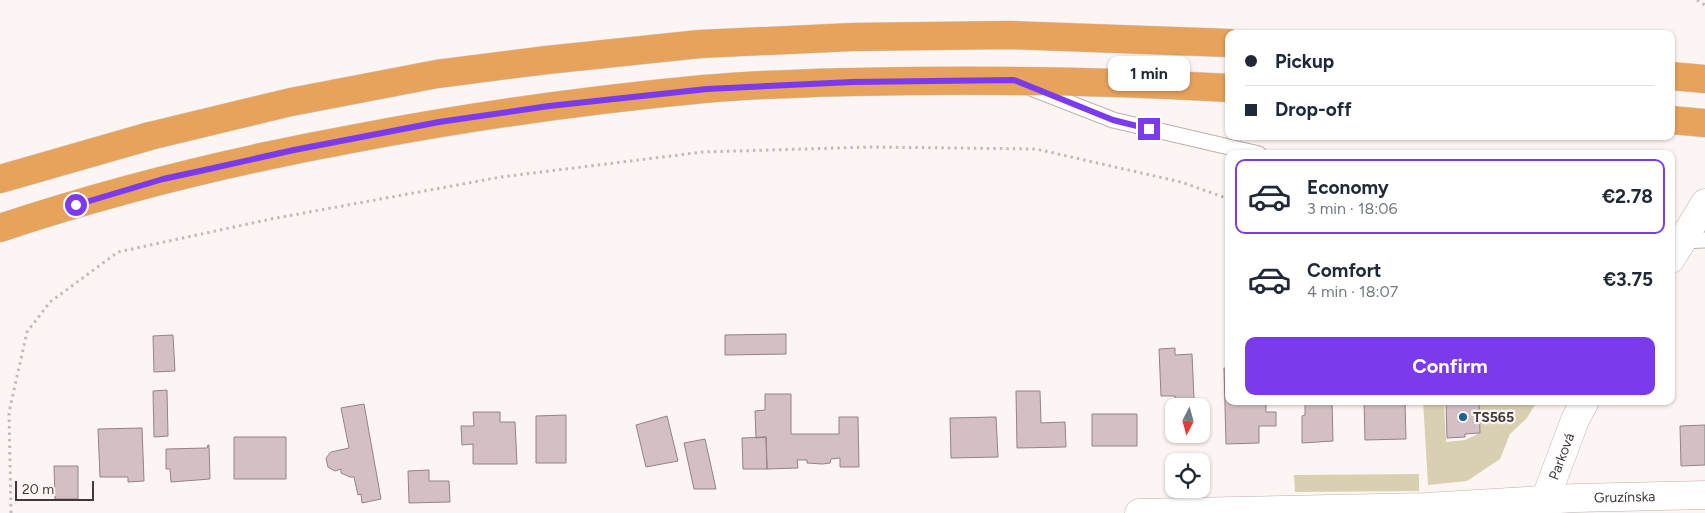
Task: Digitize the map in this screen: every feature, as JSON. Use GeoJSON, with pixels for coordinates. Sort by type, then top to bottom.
{"type":"FeatureCollection","features":[{"type":"Feature","properties":{"kind":"highway"},"geometry":{"type":"LineString","coordinates":[[4,174],[291,102],[437,74],[547,60],[700,44],[853,37],[1009,34],[1225,43]]}},
{"type":"Feature","properties":{"kind":"highway"},"geometry":{"type":"LineString","coordinates":[[1675,77],[1705,79]]}},
{"type":"Feature","properties":{"kind":"highway"},"geometry":{"type":"LineString","coordinates":[[0,228],[163,179],[294,150],[439,122],[549,106],[707,89],[852,82],[1014,80],[1225,88]]}},
{"type":"Feature","properties":{"kind":"highway"},"geometry":{"type":"LineString","coordinates":[[1675,120],[1705,123]]}},
{"type":"Feature","properties":{"kind":"street"},"geometry":{"type":"LineString","coordinates":[[1682,245],[1705,203]]}},
{"type":"Feature","properties":{"kind":"street","name":"Parková"},"geometry":{"type":"LineString","coordinates":[[1544,507],[1575,420],[1583,405]]}},
{"type":"Feature","properties":{"kind":"street","name":"Gruzínska"},"geometry":{"type":"LineString","coordinates":[[1139,513],[1426,507],[1544,507],[1705,495]]}},
{"type":"Feature","properties":{"kind":"lane"},"geometry":{"type":"LineString","coordinates":[[1014,80],[1113,120],[1242,150]]}},
{"type":"Feature","properties":{"kind":"path"},"geometry":{"type":"LineString","coordinates":[[1696,0],[1705,5]]}},
{"type":"Feature","properties":{"kind":"path"},"geometry":{"type":"LineString","coordinates":[[10,513],[9,412],[27,332],[50,302],[118,252],[271,219],[501,176],[703,152],[871,147],[1036,149],[1182,182],[1225,198]]}},
{"type":"Feature","properties":{"kind":"shaded area"},"geometry":{"type":"Polygon","coordinates":[[[1423,405],[1444,405],[1446,442],[1465,440],[1480,433],[1479,405],[1535,405],[1527,418],[1510,434],[1500,459],[1467,481],[1428,485],[1423,405]]]}},
{"type":"Feature","properties":{"kind":"shaded area"},"geometry":{"type":"Polygon","coordinates":[[[1419,474],[1419,491],[1295,492],[1294,475],[1419,474]]]}},
{"type":"Feature","properties":{"kind":"building"},"geometry":{"type":"Polygon","coordinates":[[[786,334],[786,354],[725,355],[725,335],[786,334]]]}},
{"type":"Feature","properties":{"kind":"building"},"geometry":{"type":"Polygon","coordinates":[[[173,335],[175,371],[154,372],[153,336],[173,335]]]}},
{"type":"Feature","properties":{"kind":"building"},"geometry":{"type":"Polygon","coordinates":[[[1175,348],[1175,355],[1192,354],[1194,398],[1161,396],[1159,349],[1175,348]]]}},
{"type":"Feature","properties":{"kind":"building"},"geometry":{"type":"Polygon","coordinates":[[[1224,368],[1225,405],[1266,405],[1266,412],[1276,412],[1276,426],[1259,426],[1259,443],[1226,444],[1224,368]]]}},
{"type":"Feature","properties":{"kind":"building"},"geometry":{"type":"Polygon","coordinates":[[[167,390],[168,436],[154,437],[153,391],[167,390]]]}},
{"type":"Feature","properties":{"kind":"building"},"geometry":{"type":"Polygon","coordinates":[[[1016,391],[1040,391],[1041,423],[1065,422],[1066,447],[1017,448],[1016,391]]]}},
{"type":"Feature","properties":{"kind":"building"},"geometry":{"type":"Polygon","coordinates":[[[765,394],[791,394],[791,434],[839,434],[839,417],[858,417],[859,467],[840,467],[840,458],[831,459],[830,463],[822,464],[807,463],[807,460],[797,460],[798,468],[767,469],[766,437],[756,438],[755,411],[765,410],[765,394]]]}},
{"type":"Feature","properties":{"kind":"building"},"geometry":{"type":"Polygon","coordinates":[[[364,404],[381,499],[362,503],[361,494],[358,495],[354,477],[341,473],[341,469],[335,471],[328,467],[326,458],[331,452],[349,448],[341,408],[364,404]]]}},
{"type":"Feature","properties":{"kind":"building"},"geometry":{"type":"Polygon","coordinates":[[[1305,405],[1332,405],[1333,441],[1302,443],[1302,416],[1305,415],[1305,405]]]}},
{"type":"Feature","properties":{"kind":"building"},"geometry":{"type":"Polygon","coordinates":[[[1364,405],[1405,405],[1406,439],[1365,440],[1364,405]]]}},
{"type":"Feature","properties":{"kind":"building","name":"TS565"},"geometry":{"type":"Polygon","coordinates":[[[1446,405],[1479,405],[1480,433],[1465,434],[1465,437],[1447,438],[1446,405]]]}},
{"type":"Feature","properties":{"kind":"building"},"geometry":{"type":"Polygon","coordinates":[[[473,412],[500,412],[500,422],[515,422],[517,464],[473,464],[473,444],[462,445],[461,426],[474,426],[473,412]]]}},
{"type":"Feature","properties":{"kind":"building"},"geometry":{"type":"Polygon","coordinates":[[[1092,414],[1137,414],[1137,446],[1092,446],[1092,414]]]}},
{"type":"Feature","properties":{"kind":"building"},"geometry":{"type":"Polygon","coordinates":[[[566,415],[566,463],[536,463],[536,416],[566,415]]]}},
{"type":"Feature","properties":{"kind":"building"},"geometry":{"type":"Polygon","coordinates":[[[667,416],[678,461],[646,467],[636,425],[667,416]]]}},
{"type":"Feature","properties":{"kind":"building"},"geometry":{"type":"Polygon","coordinates":[[[996,417],[998,457],[951,458],[950,418],[996,417]]]}},
{"type":"Feature","properties":{"kind":"building"},"geometry":{"type":"Polygon","coordinates":[[[1705,425],[1705,465],[1681,466],[1680,426],[1705,425]]]}},
{"type":"Feature","properties":{"kind":"building"},"geometry":{"type":"Polygon","coordinates":[[[142,428],[144,481],[128,482],[128,477],[100,477],[98,429],[142,428]]]}},
{"type":"Feature","properties":{"kind":"building"},"geometry":{"type":"Polygon","coordinates":[[[234,437],[286,437],[286,479],[234,479],[234,437]]]}},
{"type":"Feature","properties":{"kind":"building"},"geometry":{"type":"Polygon","coordinates":[[[766,437],[767,469],[743,469],[742,438],[766,437]]]}},
{"type":"Feature","properties":{"kind":"building"},"geometry":{"type":"Polygon","coordinates":[[[705,439],[716,489],[694,489],[684,443],[705,439]]]}},
{"type":"Feature","properties":{"kind":"building"},"geometry":{"type":"Polygon","coordinates":[[[208,445],[210,479],[171,482],[170,469],[166,469],[166,449],[207,448],[208,445]]]}},
{"type":"Feature","properties":{"kind":"building"},"geometry":{"type":"Polygon","coordinates":[[[54,466],[78,466],[78,499],[55,499],[54,466]]]}},
{"type":"Feature","properties":{"kind":"building"},"geometry":{"type":"Polygon","coordinates":[[[429,470],[429,481],[449,481],[450,502],[409,503],[408,471],[429,470]]]}},
{"type":"Feature","properties":{"kind":"place","name":"TS565"},"geometry":{"type":"Point","coordinates":[1463,417]}},
{"type":"Feature","properties":{"kind":"route"},"geometry":{"type":"LineString","coordinates":[[76,205],[163,179],[294,150],[439,122],[549,106],[707,89],[852,82],[1014,80],[1113,120],[1149,129]]}}]}
